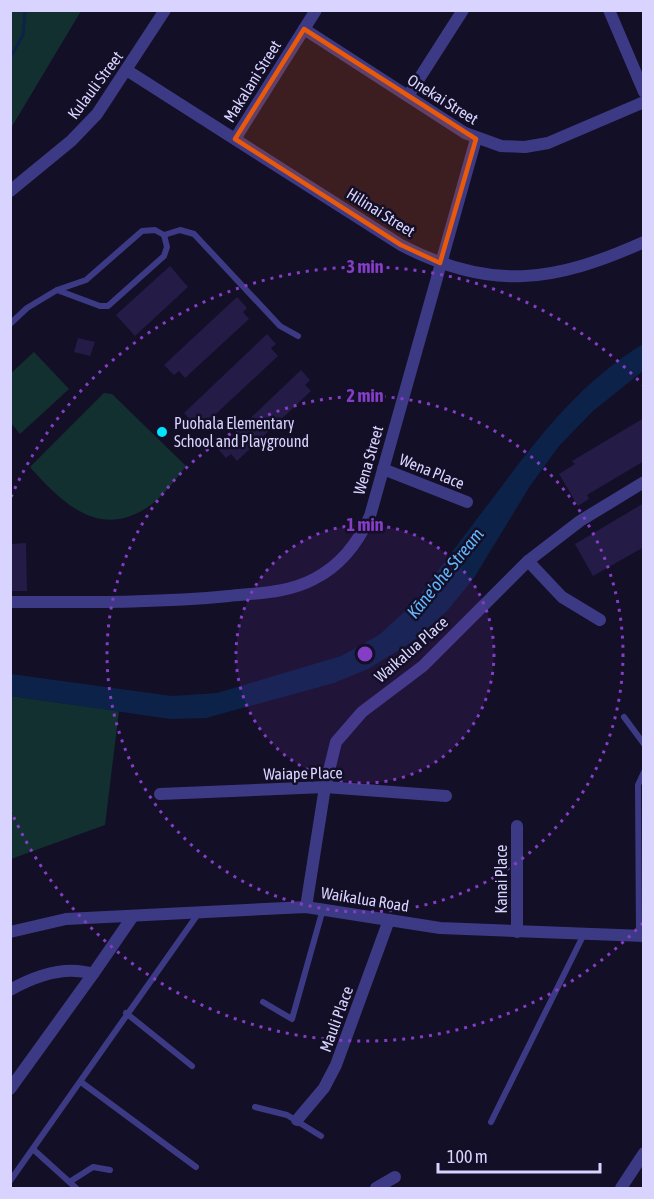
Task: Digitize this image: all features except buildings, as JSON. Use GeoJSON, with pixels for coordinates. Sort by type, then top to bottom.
{"type":"FeatureCollection","features":[{"type":"Feature","properties":{"kind":"street","name":"Kulauli Street"},"geometry":{"type":"LineString","coordinates":[[10,191],[84,128],[128,71],[165,10]]}},
{"type":"Feature","properties":{"kind":"street","name":"Makalani Street"},"geometry":{"type":"LineString","coordinates":[[235,139],[316,10]]}},
{"type":"Feature","properties":{"kind":"street"},"geometry":{"type":"LineString","coordinates":[[408,96],[463,10]]}},
{"type":"Feature","properties":{"kind":"street"},"geometry":{"type":"LineString","coordinates":[[609,10],[644,92]]}},
{"type":"Feature","properties":{"kind":"street","name":"Onekai Street"},"geometry":{"type":"LineString","coordinates":[[304,29],[476,139],[507,147],[537,146],[559,140],[644,102]]}},
{"type":"Feature","properties":{"kind":"street","name":"Hilinai Street"},"geometry":{"type":"LineString","coordinates":[[128,71],[401,245],[440,263],[485,274],[534,276],[591,265],[644,242]]}},
{"type":"Feature","properties":{"kind":"street","name":"Wena Street"},"geometry":{"type":"LineString","coordinates":[[10,602],[184,600],[270,592],[304,584],[335,566],[359,538],[370,516],[476,139]]}},
{"type":"Feature","properties":{"kind":"street","name":"Wena Place"},"geometry":{"type":"LineString","coordinates":[[383,469],[467,502]]}},
{"type":"Feature","properties":{"kind":"street","name":"Waikalua Place"},"geometry":{"type":"LineString","coordinates":[[306,907],[325,786],[336,742],[362,712],[423,666],[528,561],[580,520],[644,482]]}},
{"type":"Feature","properties":{"kind":"street"},"geometry":{"type":"LineString","coordinates":[[528,561],[562,597],[600,620]]}},
{"type":"Feature","properties":{"kind":"street","name":"Waiape Place"},"geometry":{"type":"LineString","coordinates":[[160,794],[325,786],[446,796]]}},
{"type":"Feature","properties":{"kind":"street","name":"Kanai Place"},"geometry":{"type":"LineString","coordinates":[[517,826],[518,932]]}},
{"type":"Feature","properties":{"kind":"street","name":"Waikalua Road"},"geometry":{"type":"LineString","coordinates":[[10,932],[66,920],[306,907],[440,928],[641,936]]}},
{"type":"Feature","properties":{"kind":"street"},"geometry":{"type":"LineString","coordinates":[[10,1089],[134,916]]}},
{"type":"Feature","properties":{"kind":"street","name":"Mauli Place"},"geometry":{"type":"LineString","coordinates":[[297,1120],[324,1088],[336,1065],[389,920]]}},
{"type":"Feature","properties":{"kind":"street"},"geometry":{"type":"LineString","coordinates":[[10,990],[60,971],[75,970],[93,974]]}},
{"type":"Feature","properties":{"kind":"street"},"geometry":{"type":"LineString","coordinates":[[621,1188],[644,1153]]}},
{"type":"Feature","properties":{"kind":"street"},"geometry":{"type":"LineString","coordinates":[[376,1188],[395,1177]]}},
{"type":"Feature","properties":{"kind":"lane"},"geometry":{"type":"LineString","coordinates":[[10,324],[27,308],[57,291],[86,280],[142,231],[155,230],[164,235],[180,230],[194,234],[280,326],[298,336]]}},
{"type":"Feature","properties":{"kind":"lane"},"geometry":{"type":"LineString","coordinates":[[57,291],[100,306],[112,304],[164,256],[167,247],[164,235]]}},
{"type":"Feature","properties":{"kind":"lane"},"geometry":{"type":"LineString","coordinates":[[624,717],[644,744]]}},
{"type":"Feature","properties":{"kind":"lane"},"geometry":{"type":"LineString","coordinates":[[641,936],[638,785],[644,772]]}},
{"type":"Feature","properties":{"kind":"lane"},"geometry":{"type":"LineString","coordinates":[[263,1002],[292,1019],[323,908]]}},
{"type":"Feature","properties":{"kind":"lane"},"geometry":{"type":"LineString","coordinates":[[10,1181],[34,1150],[126,1013],[198,913]]}},
{"type":"Feature","properties":{"kind":"lane"},"geometry":{"type":"LineString","coordinates":[[491,1122],[585,934]]}},
{"type":"Feature","properties":{"kind":"lane"},"geometry":{"type":"LineString","coordinates":[[126,1013],[192,1066]]}},
{"type":"Feature","properties":{"kind":"lane"},"geometry":{"type":"LineString","coordinates":[[81,1082],[196,1167]]}},
{"type":"Feature","properties":{"kind":"lane"},"geometry":{"type":"LineString","coordinates":[[255,1107],[276,1111],[297,1120],[321,1136]]}},
{"type":"Feature","properties":{"kind":"lane"},"geometry":{"type":"LineString","coordinates":[[34,1150],[76,1188]]}},
{"type":"Feature","properties":{"kind":"lane"},"geometry":{"type":"LineString","coordinates":[[70,1181],[93,1167],[110,1170]]}},
{"type":"Feature","properties":{"kind":"highlighted area"},"geometry":{"type":"Polygon","coordinates":[[[304,29],[476,139],[440,263],[401,245],[235,139],[304,29]]]}},
{"type":"Feature","properties":{"kind":"green space"},"geometry":{"type":"Polygon","coordinates":[[[10,11],[81,11],[11,128],[10,11]]]}},
{"type":"Feature","properties":{"kind":"green space"},"geometry":{"type":"Polygon","coordinates":[[[34,352],[69,389],[20,434],[11,423],[11,373],[34,352]]]}},
{"type":"Feature","properties":{"kind":"green space"},"geometry":{"type":"Polygon","coordinates":[[[104,393],[112,394],[186,466],[152,504],[133,515],[116,519],[100,519],[84,514],[56,494],[30,467],[104,393]]]}},
{"type":"Feature","properties":{"kind":"green space"},"geometry":{"type":"Polygon","coordinates":[[[11,696],[119,711],[105,825],[11,859],[11,696]]]}},
{"type":"Feature","properties":{"kind":"water","name":"Kāne'ohe Stream"},"geometry":{"type":"Polygon","coordinates":[[[643,344],[643,371],[593,411],[559,446],[530,486],[474,578],[447,611],[414,641],[368,669],[334,683],[206,718],[170,719],[11,696],[11,674],[172,696],[217,693],[341,656],[379,635],[413,604],[528,451],[562,412],[600,375],[643,344]]]}},
{"type":"Feature","properties":{"kind":"waterway"},"geometry":{"type":"LineString","coordinates":[[10,58],[23,35],[25,10]]}},
{"type":"Feature","properties":{"kind":"place","name":"Puohala Elementary School and Playground"},"geometry":{"type":"Point","coordinates":[162,432]}}]}
